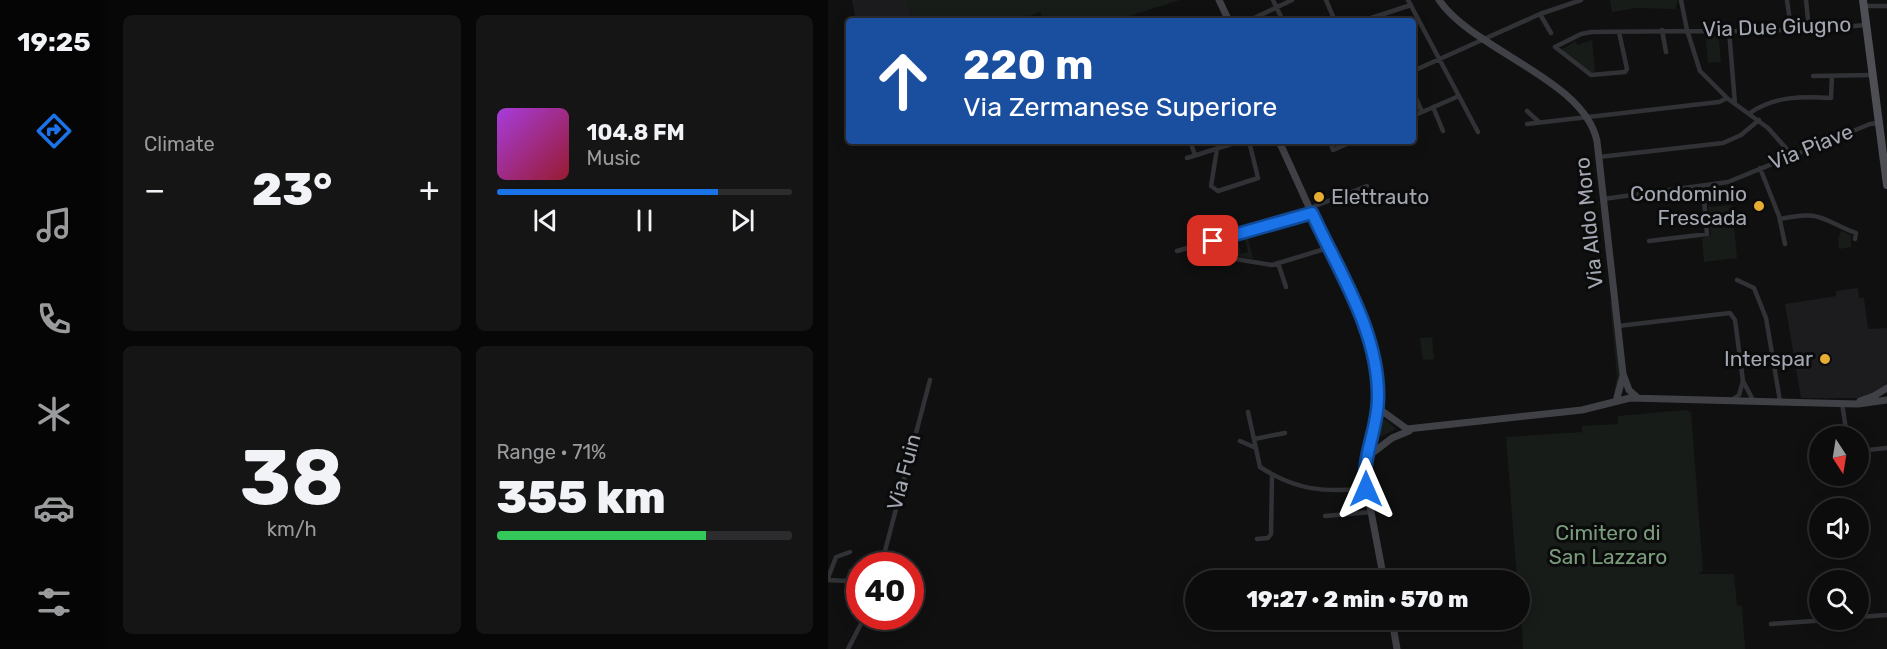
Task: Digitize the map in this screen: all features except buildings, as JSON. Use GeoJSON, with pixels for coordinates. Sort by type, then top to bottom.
{"type":"FeatureCollection","features":[{"type":"Feature","properties":{"kind":"main road"},"geometry":{"type":"LineString","coordinates":[[1863,3],[1887,185]]}},
{"type":"Feature","properties":{"kind":"street"},"geometry":{"type":"LineString","coordinates":[[1219,0],[1228,18]]}},
{"type":"Feature","properties":{"kind":"street"},"geometry":{"type":"LineString","coordinates":[[1273,0],[1282,18]]}},
{"type":"Feature","properties":{"kind":"street"},"geometry":{"type":"LineString","coordinates":[[1254,18],[1292,0]]}},
{"type":"Feature","properties":{"kind":"street"},"geometry":{"type":"LineString","coordinates":[[1326,0],[1334,18]]}},
{"type":"Feature","properties":{"kind":"street","name":"Via Aldo Moro"},"geometry":{"type":"LineString","coordinates":[[1440,0],[1452,15],[1558,90],[1587,116],[1595,134],[1599,157],[1623,374]]}},
{"type":"Feature","properties":{"kind":"street"},"geometry":{"type":"LineString","coordinates":[[1416,70],[1540,14],[1581,0]]}},
{"type":"Feature","properties":{"kind":"street"},"geometry":{"type":"LineString","coordinates":[[1682,0],[1687,30],[1700,71],[1727,98],[1759,120],[1792,155]]}},
{"type":"Feature","properties":{"kind":"street"},"geometry":{"type":"LineString","coordinates":[[1787,0],[1791,29]]}},
{"type":"Feature","properties":{"kind":"street"},"geometry":{"type":"LineString","coordinates":[[1806,0],[1809,29]]}},
{"type":"Feature","properties":{"kind":"street"},"geometry":{"type":"LineString","coordinates":[[1370,18],[1410,3],[1478,132]]}},
{"type":"Feature","properties":{"kind":"street"},"geometry":{"type":"LineString","coordinates":[[1863,3],[1887,6]]}},
{"type":"Feature","properties":{"kind":"street"},"geometry":{"type":"LineString","coordinates":[[1540,14],[1551,33]]}},
{"type":"Feature","properties":{"kind":"street","name":"Via Due Giugno"},"geometry":{"type":"LineString","coordinates":[[1619,32],[1627,69],[1625,72],[1591,75],[1555,47],[1581,34],[1619,32],[1662,30],[1809,29],[1866,25]]}},
{"type":"Feature","properties":{"kind":"street"},"geometry":{"type":"LineString","coordinates":[[1662,30],[1666,52]]}},
{"type":"Feature","properties":{"kind":"street"},"geometry":{"type":"LineString","coordinates":[[1729,30],[1735,104]]}},
{"type":"Feature","properties":{"kind":"street"},"geometry":{"type":"LineString","coordinates":[[1813,76],[1873,75]]}},
{"type":"Feature","properties":{"kind":"street"},"geometry":{"type":"LineString","coordinates":[[1750,113],[1759,107],[1796,96],[1831,98],[1832,76]]}},
{"type":"Feature","properties":{"kind":"street"},"geometry":{"type":"LineString","coordinates":[[1416,115],[1459,96]]}},
{"type":"Feature","properties":{"kind":"street"},"geometry":{"type":"LineString","coordinates":[[1416,98],[1422,112]]}},
{"type":"Feature","properties":{"kind":"street"},"geometry":{"type":"LineString","coordinates":[[1527,124],[1719,102],[1727,98]]}},
{"type":"Feature","properties":{"kind":"street"},"geometry":{"type":"LineString","coordinates":[[1433,107],[1443,131]]}},
{"type":"Feature","properties":{"kind":"street"},"geometry":{"type":"LineString","coordinates":[[1527,111],[1539,122]]}},
{"type":"Feature","properties":{"kind":"street"},"geometry":{"type":"LineString","coordinates":[[1599,157],[1723,142],[1741,135],[1759,120]]}},
{"type":"Feature","properties":{"kind":"street","name":"Via Piave"},"geometry":{"type":"LineString","coordinates":[[1603,198],[1728,182],[1870,124],[1879,123]]}},
{"type":"Feature","properties":{"kind":"street"},"geometry":{"type":"LineString","coordinates":[[1191,144],[1195,155]]}},
{"type":"Feature","properties":{"kind":"street"},"geometry":{"type":"LineString","coordinates":[[1220,146],[1211,186],[1218,191],[1258,178],[1249,144]]}},
{"type":"Feature","properties":{"kind":"street"},"geometry":{"type":"LineString","coordinates":[[1280,144],[1370,340],[1376,363],[1378,408],[1366,458],[1366,489],[1382,570]]}},
{"type":"Feature","properties":{"kind":"street"},"geometry":{"type":"LineString","coordinates":[[1331,144],[1333,150],[1347,144]]}},
{"type":"Feature","properties":{"kind":"street"},"geometry":{"type":"LineString","coordinates":[[1187,158],[1220,146]]}},
{"type":"Feature","properties":{"kind":"street"},"geometry":{"type":"LineString","coordinates":[[1760,168],[1780,219],[1785,244]]}},
{"type":"Feature","properties":{"kind":"street"},"geometry":{"type":"LineString","coordinates":[[1178,251],[1311,211],[1367,186]]}},
{"type":"Feature","properties":{"kind":"street"},"geometry":{"type":"LineString","coordinates":[[1649,241],[1707,234],[1703,187]]}},
{"type":"Feature","properties":{"kind":"street"},"geometry":{"type":"LineString","coordinates":[[1780,219],[1807,214],[1818,216],[1856,233],[1855,239]]}},
{"type":"Feature","properties":{"kind":"street"},"geometry":{"type":"LineString","coordinates":[[1213,241],[1217,256],[1278,264],[1328,248]]}},
{"type":"Feature","properties":{"kind":"street"},"geometry":{"type":"LineString","coordinates":[[1278,264],[1286,287]]}},
{"type":"Feature","properties":{"kind":"street"},"geometry":{"type":"LineString","coordinates":[[1737,280],[1754,288],[1766,318],[1780,401]]}},
{"type":"Feature","properties":{"kind":"street"},"geometry":{"type":"LineString","coordinates":[[1618,326],[1730,313],[1735,320],[1743,381],[1753,400]]}},
{"type":"Feature","properties":{"kind":"street"},"geometry":{"type":"LineString","coordinates":[[1616,401],[1621,390],[1623,374]]}},
{"type":"Feature","properties":{"kind":"street"},"geometry":{"type":"LineString","coordinates":[[1623,374],[1628,396]]}},
{"type":"Feature","properties":{"kind":"street","name":"Via Fuin"},"geometry":{"type":"LineString","coordinates":[[884,552],[930,380]]}},
{"type":"Feature","properties":{"kind":"street"},"geometry":{"type":"LineString","coordinates":[[1733,399],[1738,395],[1743,381]]}},
{"type":"Feature","properties":{"kind":"street"},"geometry":{"type":"LineString","coordinates":[[1842,403],[1868,399],[1887,388]]}},
{"type":"Feature","properties":{"kind":"street"},"geometry":{"type":"LineString","coordinates":[[1621,390],[1628,396],[1638,398],[1869,404],[1887,400]]}},
{"type":"Feature","properties":{"kind":"street"},"geometry":{"type":"LineString","coordinates":[[1378,408],[1402,427],[1419,428],[1582,410],[1628,396]]}},
{"type":"Feature","properties":{"kind":"street"},"geometry":{"type":"LineString","coordinates":[[1842,403],[1845,426]]}},
{"type":"Feature","properties":{"kind":"street"},"geometry":{"type":"LineString","coordinates":[[1248,412],[1260,467],[1272,475],[1319,492],[1366,489]]}},
{"type":"Feature","properties":{"kind":"street"},"geometry":{"type":"LineString","coordinates":[[1372,434],[1379,441],[1389,440],[1419,428]]}},
{"type":"Feature","properties":{"kind":"street"},"geometry":{"type":"LineString","coordinates":[[1254,440],[1285,433]]}},
{"type":"Feature","properties":{"kind":"street"},"geometry":{"type":"LineString","coordinates":[[1366,458],[1389,440]]}},
{"type":"Feature","properties":{"kind":"street"},"geometry":{"type":"LineString","coordinates":[[1240,441],[1256,448]]}},
{"type":"Feature","properties":{"kind":"street"},"geometry":{"type":"LineString","coordinates":[[1869,450],[1887,448]]}},
{"type":"Feature","properties":{"kind":"street"},"geometry":{"type":"LineString","coordinates":[[1257,539],[1268,538],[1272,534],[1272,475]]}},
{"type":"Feature","properties":{"kind":"street"},"geometry":{"type":"LineString","coordinates":[[1325,516],[1371,512]]}},
{"type":"Feature","properties":{"kind":"street"},"geometry":{"type":"LineString","coordinates":[[846,553],[836,557],[828,579],[846,581]]}},
{"type":"Feature","properties":{"kind":"street"},"geometry":{"type":"LineString","coordinates":[[1869,616],[1887,615]]}},
{"type":"Feature","properties":{"kind":"street"},"geometry":{"type":"LineString","coordinates":[[1770,624],[1809,621]]}},
{"type":"Feature","properties":{"kind":"street"},"geometry":{"type":"LineString","coordinates":[[848,649],[858,630]]}},
{"type":"Feature","properties":{"kind":"street"},"geometry":{"type":"LineString","coordinates":[[1394,630],[1397,649]]}},
{"type":"Feature","properties":{"kind":"shaded area"},"geometry":{"type":"Polygon","coordinates":[[[852,0],[907,0],[911,18],[855,18],[852,0]]]}},
{"type":"Feature","properties":{"kind":"shaded area"},"geometry":{"type":"Polygon","coordinates":[[[1858,288],[1859,298],[1864,298],[1868,329],[1887,328],[1887,383],[1874,393],[1861,398],[1801,398],[1785,304],[1836,296],[1836,291],[1858,288]]]}},
{"type":"Feature","properties":{"kind":"green space"},"geometry":{"type":"Polygon","coordinates":[[[907,0],[1180,0],[1123,18],[1082,18],[1081,16],[1043,18],[1040,12],[1024,18],[911,18],[907,0]]]}},
{"type":"Feature","properties":{"kind":"green space"},"geometry":{"type":"Polygon","coordinates":[[[1610,0],[1678,0],[1675,9],[1635,8],[1612,12],[1610,0]]]}},
{"type":"Feature","properties":{"kind":"green space"},"geometry":{"type":"Polygon","coordinates":[[[1705,32],[1718,32],[1721,62],[1708,63],[1705,32]]]}},
{"type":"Feature","properties":{"kind":"green space"},"geometry":{"type":"Polygon","coordinates":[[[1592,40],[1595,72],[1590,72],[1561,50],[1576,41],[1577,45],[1592,40]]]}},
{"type":"Feature","properties":{"kind":"green space"},"geometry":{"type":"Polygon","coordinates":[[[1732,205],[1737,258],[1704,262],[1702,238],[1711,235],[1708,207],[1732,205]]]}},
{"type":"Feature","properties":{"kind":"green space"},"geometry":{"type":"Polygon","coordinates":[[[1841,231],[1851,235],[1851,247],[1839,249],[1838,239],[1841,231]]]}},
{"type":"Feature","properties":{"kind":"green space"},"geometry":{"type":"Polygon","coordinates":[[[1247,235],[1253,259],[1219,253],[1217,244],[1238,239],[1241,254],[1248,252],[1245,239],[1241,240],[1240,237],[1247,235]]]}},
{"type":"Feature","properties":{"kind":"green space"},"geometry":{"type":"Polygon","coordinates":[[[1610,302],[1613,302],[1621,375],[1618,395],[1614,393],[1617,377],[1610,302]]]}},
{"type":"Feature","properties":{"kind":"green space"},"geometry":{"type":"Polygon","coordinates":[[[1432,337],[1434,359],[1423,360],[1420,338],[1432,337]]]}},
{"type":"Feature","properties":{"kind":"green space","name":"Cimitero di San Lazzaro"},"geometry":{"type":"Polygon","coordinates":[[[1685,410],[1691,412],[1703,571],[1698,574],[1734,574],[1737,605],[1742,606],[1745,649],[1523,649],[1522,630],[1530,630],[1530,570],[1516,570],[1506,437],[1582,432],[1582,426],[1618,424],[1618,416],[1685,410]]]}},
{"type":"Feature","properties":{"kind":"green space"},"geometry":{"type":"Polygon","coordinates":[[[1386,420],[1396,429],[1380,437],[1378,434],[1381,421],[1386,420]]]}},
{"type":"Feature","properties":{"kind":"place","name":"Elettrauto"},"geometry":{"type":"Point","coordinates":[1319,197]}},
{"type":"Feature","properties":{"kind":"place","name":"Condominio Frescada"},"geometry":{"type":"Point","coordinates":[1759,206]}},
{"type":"Feature","properties":{"kind":"place","name":"Interspar"},"geometry":{"type":"Point","coordinates":[1825,359]}},
{"type":"Feature","properties":{"kind":"route"},"geometry":{"type":"LineString","coordinates":[[1213,241],[1312,213],[1372,346],[1378,389],[1378,408],[1366,458],[1364,475],[1366,489]]}}]}
